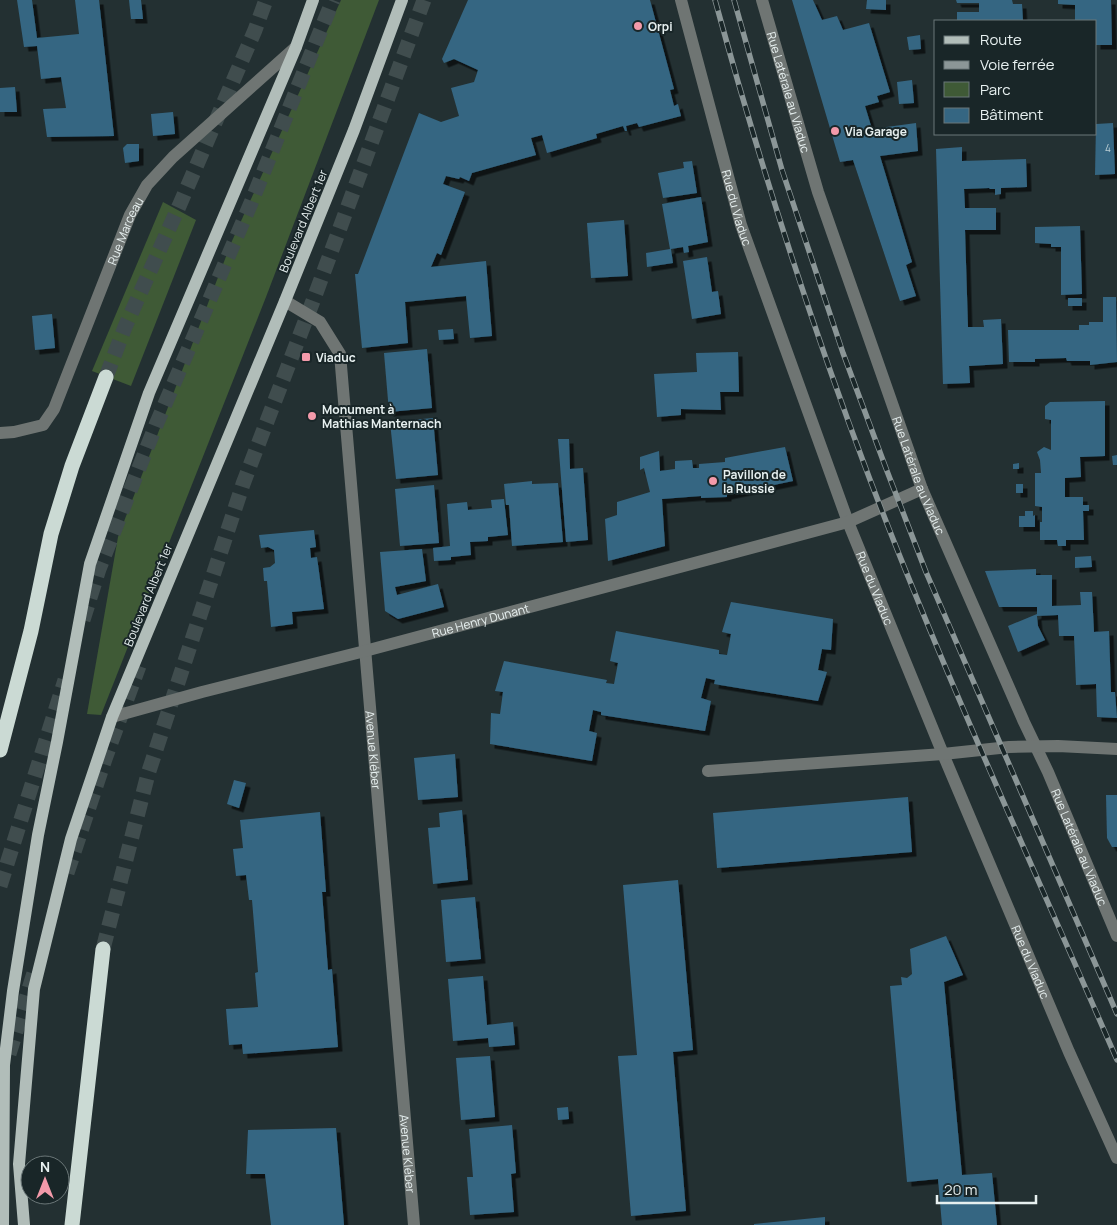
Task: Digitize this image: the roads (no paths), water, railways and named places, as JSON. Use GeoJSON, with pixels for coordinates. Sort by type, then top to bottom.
{"type":"FeatureCollection","features":[{"type":"Feature","properties":{"kind":"highway"},"geometry":{"type":"LineString","coordinates":[[0,750],[31,631],[51,534],[72,466],[106,377]]}},
{"type":"Feature","properties":{"kind":"highway"},"geometry":{"type":"LineString","coordinates":[[0,724],[11,708]]}},
{"type":"Feature","properties":{"kind":"highway"},"geometry":{"type":"LineString","coordinates":[[72,1225],[103,949]]}},
{"type":"Feature","properties":{"kind":"main road"},"geometry":{"type":"LineString","coordinates":[[4,1225],[4,1065],[12,1000],[38,836],[58,742],[90,564],[150,393],[296,46],[313,0]]}},
{"type":"Feature","properties":{"kind":"main road","name":"Boulevard Albert 1er"},"geometry":{"type":"LineString","coordinates":[[24,1225],[19,1164],[34,989],[71,839],[112,718],[285,301],[354,130],[402,0]]}},
{"type":"Feature","properties":{"kind":"street","name":"Rue du Viaduc"},"geometry":{"type":"LineString","coordinates":[[681,0],[741,225],[848,522],[943,754],[1069,1052],[1117,1158]]}},
{"type":"Feature","properties":{"kind":"street","name":"Rue Latérale au Viaduc"},"geometry":{"type":"LineString","coordinates":[[762,0],[818,192],[922,488],[1036,746],[1117,936]]}},
{"type":"Feature","properties":{"kind":"street","name":"Rue Marceau"},"geometry":{"type":"LineString","coordinates":[[0,433],[14,432],[43,425],[54,409],[130,215],[147,185],[173,157],[296,46]]}},
{"type":"Feature","properties":{"kind":"street","name":"Avenue Kléber"},"geometry":{"type":"LineString","coordinates":[[285,301],[320,322],[340,354],[414,1225]]}},
{"type":"Feature","properties":{"kind":"street","name":"Rue Henry Dunant"},"geometry":{"type":"LineString","coordinates":[[112,718],[202,692],[365,651],[848,522],[922,488]]}},
{"type":"Feature","properties":{"kind":"street"},"geometry":{"type":"LineString","coordinates":[[708,771],[943,754],[1009,747],[1036,746],[1117,750]]}},
{"type":"Feature","properties":{"kind":"tunnel"},"geometry":{"type":"LineString","coordinates":[[106,377],[125,327],[180,204],[255,30],[266,0]]}},
{"type":"Feature","properties":{"kind":"tunnel"},"geometry":{"type":"LineString","coordinates":[[83,620],[99,569],[156,425],[251,203],[333,0]]}},
{"type":"Feature","properties":{"kind":"tunnel"},"geometry":{"type":"LineString","coordinates":[[103,949],[148,774],[243,484],[424,0]]}},
{"type":"Feature","properties":{"kind":"tunnel"},"geometry":{"type":"LineString","coordinates":[[67,873],[105,759],[139,666]]}},
{"type":"Feature","properties":{"kind":"tunnel"},"geometry":{"type":"LineString","coordinates":[[0,886],[65,680]]}},
{"type":"Feature","properties":{"kind":"tunnel"},"geometry":{"type":"LineString","coordinates":[[9,1054],[34,973]]}},
{"type":"Feature","properties":{"kind":"railway"},"geometry":{"type":"LineString","coordinates":[[715,0],[749,121],[786,240],[826,359],[869,477],[958,697],[1117,1060]]}},
{"type":"Feature","properties":{"kind":"railway"},"geometry":{"type":"LineString","coordinates":[[734,0],[782,170],[843,353],[887,471],[926,572],[1117,1014]]}},
{"type":"Feature","properties":{"kind":"place","name":"Orpi"},"geometry":{"type":"Point","coordinates":[638,26]}},
{"type":"Feature","properties":{"kind":"place","name":"Via Garage"},"geometry":{"type":"Point","coordinates":[835,131]}},
{"type":"Feature","properties":{"kind":"place","name":"Viaduc"},"geometry":{"type":"Point","coordinates":[306,357]}},
{"type":"Feature","properties":{"kind":"place","name":"Monument à Mathias Manternach"},"geometry":{"type":"Point","coordinates":[312,416]}},
{"type":"Feature","properties":{"kind":"place","name":"Pavillon de la Russie"},"geometry":{"type":"Point","coordinates":[713,481]}}]}
